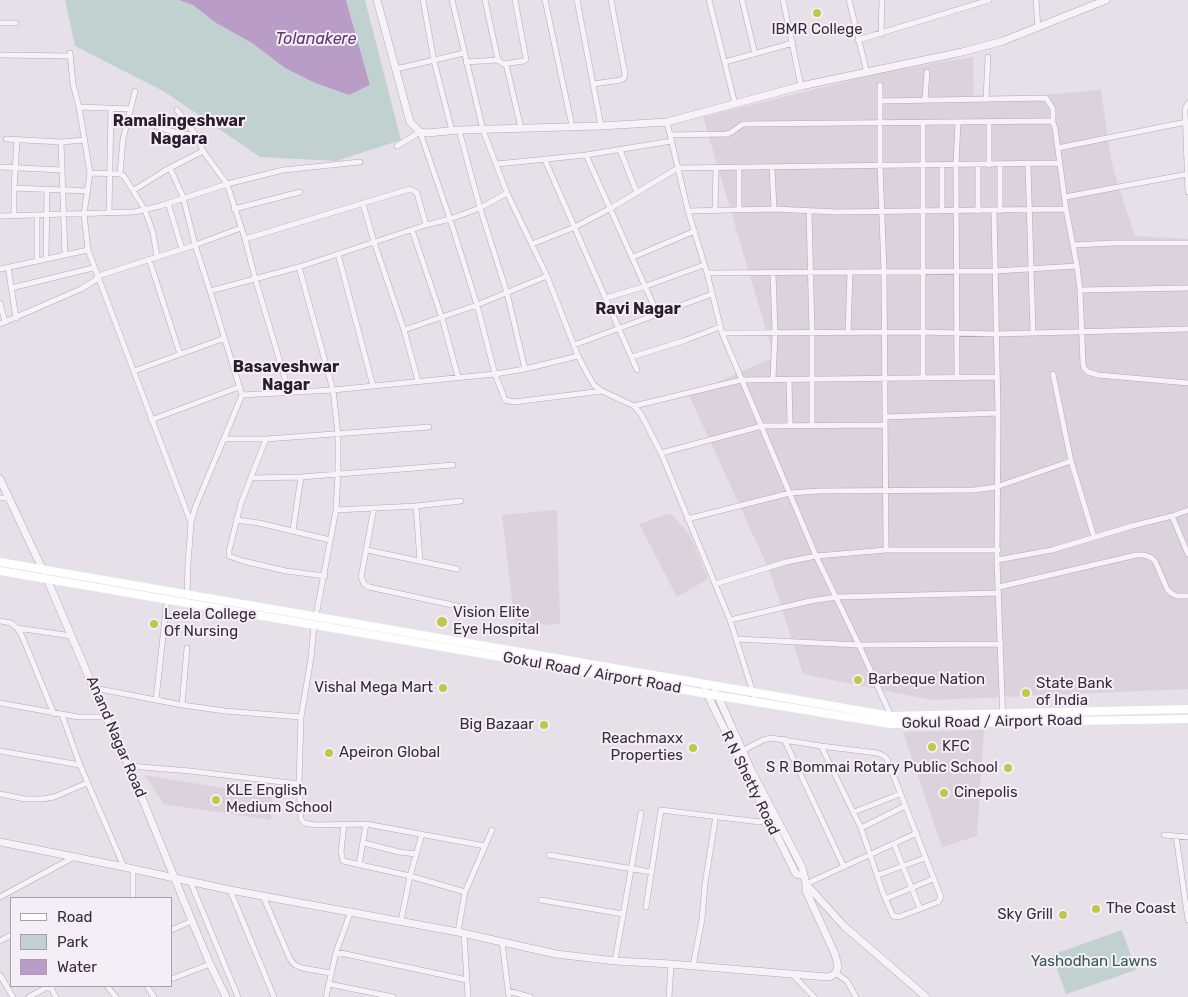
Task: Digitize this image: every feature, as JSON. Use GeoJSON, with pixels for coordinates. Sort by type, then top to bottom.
{"type":"FeatureCollection","features":[{"type":"Feature","properties":{"kind":"main road","name":"Gokul Road / Airport Road"},"geometry":{"type":"LineString","coordinates":[[0,562],[891,716],[1188,709]]}},
{"type":"Feature","properties":{"kind":"main road","name":"Gokul Road / Airport Road"},"geometry":{"type":"LineString","coordinates":[[0,570],[717,696],[890,724],[1188,719]]}},
{"type":"Feature","properties":{"kind":"street"},"geometry":{"type":"LineString","coordinates":[[377,0],[410,122],[420,132],[450,219],[477,305],[495,374],[505,400],[507,402],[514,402],[602,391]]}},
{"type":"Feature","properties":{"kind":"street"},"geometry":{"type":"LineString","coordinates":[[423,0],[434,61],[507,292],[525,369]]}},
{"type":"Feature","properties":{"kind":"street"},"geometry":{"type":"LineString","coordinates":[[452,0],[482,130],[507,193],[547,276],[578,356],[594,385],[602,391],[634,406],[641,414],[661,453],[730,620],[756,702]]}},
{"type":"Feature","properties":{"kind":"street"},"geometry":{"type":"LineString","coordinates":[[485,0],[498,60],[503,64],[524,61],[526,58],[515,0]]}},
{"type":"Feature","properties":{"kind":"street"},"geometry":{"type":"LineString","coordinates":[[546,0],[572,126]]}},
{"type":"Feature","properties":{"kind":"street"},"geometry":{"type":"LineString","coordinates":[[577,0],[600,126]]}},
{"type":"Feature","properties":{"kind":"street"},"geometry":{"type":"LineString","coordinates":[[593,84],[621,80],[625,74],[611,0]]}},
{"type":"Feature","properties":{"kind":"street"},"geometry":{"type":"LineString","coordinates":[[709,0],[734,104]]}},
{"type":"Feature","properties":{"kind":"street"},"geometry":{"type":"LineString","coordinates":[[742,0],[755,54]]}},
{"type":"Feature","properties":{"kind":"street"},"geometry":{"type":"LineString","coordinates":[[783,0],[801,86]]}},
{"type":"Feature","properties":{"kind":"street"},"geometry":{"type":"LineString","coordinates":[[849,0],[867,73]]}},
{"type":"Feature","properties":{"kind":"street"},"geometry":{"type":"LineString","coordinates":[[881,34],[882,0]]}},
{"type":"Feature","properties":{"kind":"street"},"geometry":{"type":"LineString","coordinates":[[858,40],[989,0]]}},
{"type":"Feature","properties":{"kind":"street"},"geometry":{"type":"LineString","coordinates":[[1036,0],[1038,28]]}},
{"type":"Feature","properties":{"kind":"street"},"geometry":{"type":"LineString","coordinates":[[397,146],[420,132],[667,122],[801,86],[962,52],[1003,41],[1106,0]]}},
{"type":"Feature","properties":{"kind":"street"},"geometry":{"type":"LineString","coordinates":[[0,23],[16,24]]}},
{"type":"Feature","properties":{"kind":"street"},"geometry":{"type":"LineString","coordinates":[[725,62],[793,42]]}},
{"type":"Feature","properties":{"kind":"street"},"geometry":{"type":"LineString","coordinates":[[396,70],[464,54]]}},
{"type":"Feature","properties":{"kind":"street"},"geometry":{"type":"LineString","coordinates":[[0,55],[70,55],[73,84],[79,107],[90,173],[84,214],[88,250],[191,523]]}},
{"type":"Feature","properties":{"kind":"street"},"geometry":{"type":"LineString","coordinates":[[986,99],[988,57]]}},
{"type":"Feature","properties":{"kind":"street"},"geometry":{"type":"LineString","coordinates":[[466,62],[498,60]]}},
{"type":"Feature","properties":{"kind":"street"},"geometry":{"type":"LineString","coordinates":[[506,64],[521,128]]}},
{"type":"Feature","properties":{"kind":"street"},"geometry":{"type":"LineString","coordinates":[[925,100],[927,72]]}},
{"type":"Feature","properties":{"kind":"street"},"geometry":{"type":"LineString","coordinates":[[880,85],[880,165],[884,271],[886,550]]}},
{"type":"Feature","properties":{"kind":"street"},"geometry":{"type":"LineString","coordinates":[[120,174],[123,139],[135,91]]}},
{"type":"Feature","properties":{"kind":"street"},"geometry":{"type":"LineString","coordinates":[[880,100],[1046,98],[1053,109],[1066,209],[1077,266],[1080,290],[1083,364],[1088,372],[1120,378],[1188,384]]}},
{"type":"Feature","properties":{"kind":"street"},"geometry":{"type":"LineString","coordinates":[[1188,102],[1185,109],[1188,192]]}},
{"type":"Feature","properties":{"kind":"street"},"geometry":{"type":"LineString","coordinates":[[79,107],[131,109]]}},
{"type":"Feature","properties":{"kind":"street"},"geometry":{"type":"LineString","coordinates":[[109,213],[111,108]]}},
{"type":"Feature","properties":{"kind":"street"},"geometry":{"type":"LineString","coordinates":[[177,110],[196,135],[203,151],[227,184],[245,239],[289,392]]}},
{"type":"Feature","properties":{"kind":"street"},"geometry":{"type":"LineString","coordinates":[[129,116],[174,132],[196,135]]}},
{"type":"Feature","properties":{"kind":"street"},"geometry":{"type":"LineString","coordinates":[[497,164],[620,150],[671,138],[726,134],[743,124],[1046,121],[1054,123]]}},
{"type":"Feature","properties":{"kind":"street"},"geometry":{"type":"LineString","coordinates":[[667,122],[688,211],[707,273],[722,333],[816,556],[837,597],[891,716]]}},
{"type":"Feature","properties":{"kind":"street"},"geometry":{"type":"LineString","coordinates":[[922,122],[923,378]]}},
{"type":"Feature","properties":{"kind":"street"},"geometry":{"type":"LineString","coordinates":[[957,377],[956,165],[958,122]]}},
{"type":"Feature","properties":{"kind":"street"},"geometry":{"type":"LineString","coordinates":[[989,122],[989,165]]}},
{"type":"Feature","properties":{"kind":"street"},"geometry":{"type":"LineString","coordinates":[[1058,148],[1186,122]]}},
{"type":"Feature","properties":{"kind":"street"},"geometry":{"type":"LineString","coordinates":[[6,140],[61,142],[85,140]]}},
{"type":"Feature","properties":{"kind":"street"},"geometry":{"type":"LineString","coordinates":[[14,215],[16,140]]}},
{"type":"Feature","properties":{"kind":"street"},"geometry":{"type":"LineString","coordinates":[[61,142],[65,255]]}},
{"type":"Feature","properties":{"kind":"street"},"geometry":{"type":"LineString","coordinates":[[620,150],[637,193]]}},
{"type":"Feature","properties":{"kind":"street"},"geometry":{"type":"LineString","coordinates":[[134,190],[203,151]]}},
{"type":"Feature","properties":{"kind":"street"},"geometry":{"type":"LineString","coordinates":[[586,155],[658,315]]}},
{"type":"Feature","properties":{"kind":"street"},"geometry":{"type":"LineString","coordinates":[[545,160],[637,370]]}},
{"type":"Feature","properties":{"kind":"street"},"geometry":{"type":"LineString","coordinates":[[0,216],[134,212],[146,210],[227,184],[283,170],[360,162]]}},
{"type":"Feature","properties":{"kind":"street"},"geometry":{"type":"LineString","coordinates":[[532,244],[575,227],[678,168],[1028,165],[1060,163]]}},
{"type":"Feature","properties":{"kind":"street"},"geometry":{"type":"LineString","coordinates":[[942,165],[942,211]]}},
{"type":"Feature","properties":{"kind":"street"},"geometry":{"type":"LineString","coordinates":[[978,165],[978,211]]}},
{"type":"Feature","properties":{"kind":"street"},"geometry":{"type":"LineString","coordinates":[[1000,165],[994,271],[998,413],[997,560],[1003,723]]}},
{"type":"Feature","properties":{"kind":"street"},"geometry":{"type":"LineString","coordinates":[[1028,165],[1033,333]]}},
{"type":"Feature","properties":{"kind":"street"},"geometry":{"type":"LineString","coordinates":[[0,167],[62,170]]}},
{"type":"Feature","properties":{"kind":"street"},"geometry":{"type":"LineString","coordinates":[[170,168],[183,197],[194,245],[242,395],[191,523],[187,603]]}},
{"type":"Feature","properties":{"kind":"street"},"geometry":{"type":"LineString","coordinates":[[715,210],[716,168]]}},
{"type":"Feature","properties":{"kind":"street"},"geometry":{"type":"LineString","coordinates":[[739,168],[739,210]]}},
{"type":"Feature","properties":{"kind":"street"},"geometry":{"type":"LineString","coordinates":[[772,168],[774,209]]}},
{"type":"Feature","properties":{"kind":"street"},"geometry":{"type":"LineString","coordinates":[[90,173],[111,173],[124,176],[146,210],[157,256]]}},
{"type":"Feature","properties":{"kind":"street"},"geometry":{"type":"LineString","coordinates":[[1065,197],[1188,174]]}},
{"type":"Feature","properties":{"kind":"street"},"geometry":{"type":"LineString","coordinates":[[14,188],[88,191]]}},
{"type":"Feature","properties":{"kind":"street"},"geometry":{"type":"LineString","coordinates":[[46,189],[46,258]]}},
{"type":"Feature","properties":{"kind":"street"},"geometry":{"type":"LineString","coordinates":[[245,239],[410,189],[417,193],[426,225]]}},
{"type":"Feature","properties":{"kind":"street"},"geometry":{"type":"LineString","coordinates":[[234,209],[300,192]]}},
{"type":"Feature","properties":{"kind":"street"},"geometry":{"type":"LineString","coordinates":[[210,291],[298,267],[426,225],[450,219],[480,208],[507,193]]}},
{"type":"Feature","properties":{"kind":"street"},"geometry":{"type":"LineString","coordinates":[[168,203],[182,249]]}},
{"type":"Feature","properties":{"kind":"street"},"geometry":{"type":"LineString","coordinates":[[363,204],[404,330],[418,381]]}},
{"type":"Feature","properties":{"kind":"street"},"geometry":{"type":"LineString","coordinates":[[688,211],[774,209],[809,211],[997,211],[1066,209]]}},
{"type":"Feature","properties":{"kind":"street"},"geometry":{"type":"LineString","coordinates":[[809,211],[812,425]]}},
{"type":"Feature","properties":{"kind":"street"},"geometry":{"type":"LineString","coordinates":[[36,215],[37,260]]}},
{"type":"Feature","properties":{"kind":"street"},"geometry":{"type":"LineString","coordinates":[[0,302],[3,323],[81,289],[94,281],[98,276],[241,228]]}},
{"type":"Feature","properties":{"kind":"street"},"geometry":{"type":"LineString","coordinates":[[412,230],[442,318],[458,376]]}},
{"type":"Feature","properties":{"kind":"street"},"geometry":{"type":"LineString","coordinates":[[633,257],[695,231]]}},
{"type":"Feature","properties":{"kind":"street"},"geometry":{"type":"LineString","coordinates":[[1074,246],[1114,243],[1188,243]]}},
{"type":"Feature","properties":{"kind":"street"},"geometry":{"type":"LineString","coordinates":[[0,269],[88,250]]}},
{"type":"Feature","properties":{"kind":"street"},"geometry":{"type":"LineString","coordinates":[[338,254],[373,386]]}},
{"type":"Feature","properties":{"kind":"street"},"geometry":{"type":"LineString","coordinates":[[149,259],[180,354]]}},
{"type":"Feature","properties":{"kind":"street"},"geometry":{"type":"LineString","coordinates":[[606,298],[704,265]]}},
{"type":"Feature","properties":{"kind":"street"},"geometry":{"type":"LineString","coordinates":[[707,273],[994,271],[1077,266]]}},
{"type":"Feature","properties":{"kind":"street"},"geometry":{"type":"LineString","coordinates":[[8,267],[16,318]]}},
{"type":"Feature","properties":{"kind":"street"},"geometry":{"type":"LineString","coordinates":[[298,267],[333,390],[338,434],[336,510],[316,616]]}},
{"type":"Feature","properties":{"kind":"street"},"geometry":{"type":"LineString","coordinates":[[11,288],[94,268]]}},
{"type":"Feature","properties":{"kind":"street"},"geometry":{"type":"LineString","coordinates":[[773,379],[775,333],[774,272]]}},
{"type":"Feature","properties":{"kind":"street"},"geometry":{"type":"LineString","coordinates":[[848,333],[850,272]]}},
{"type":"Feature","properties":{"kind":"street"},"geometry":{"type":"LineString","coordinates":[[404,330],[477,305],[547,276]]}},
{"type":"Feature","properties":{"kind":"street"},"geometry":{"type":"LineString","coordinates":[[1080,290],[1188,288]]}},
{"type":"Feature","properties":{"kind":"street"},"geometry":{"type":"LineString","coordinates":[[574,345],[712,294]]}},
{"type":"Feature","properties":{"kind":"street"},"geometry":{"type":"LineString","coordinates":[[632,356],[686,340],[720,327]]}},
{"type":"Feature","properties":{"kind":"street"},"geometry":{"type":"LineString","coordinates":[[722,333],[924,332],[995,334],[1188,329]]}},
{"type":"Feature","properties":{"kind":"street"},"geometry":{"type":"LineString","coordinates":[[134,371],[225,338]]}},
{"type":"Feature","properties":{"kind":"street"},"geometry":{"type":"LineString","coordinates":[[242,395],[333,390],[458,376],[495,374],[578,356]]}},
{"type":"Feature","properties":{"kind":"street"},"geometry":{"type":"LineString","coordinates":[[1053,374],[1071,461],[1094,537]]}},
{"type":"Feature","properties":{"kind":"street"},"geometry":{"type":"LineString","coordinates":[[634,406],[741,380],[997,377]]}},
{"type":"Feature","properties":{"kind":"street"},"geometry":{"type":"LineString","coordinates":[[789,379],[790,425]]}},
{"type":"Feature","properties":{"kind":"street"},"geometry":{"type":"LineString","coordinates":[[151,420],[239,387]]}},
{"type":"Feature","properties":{"kind":"street"},"geometry":{"type":"LineString","coordinates":[[885,417],[998,413]]}},
{"type":"Feature","properties":{"kind":"street"},"geometry":{"type":"LineString","coordinates":[[661,453],[762,426],[885,425]]}},
{"type":"Feature","properties":{"kind":"street"},"geometry":{"type":"LineString","coordinates":[[224,439],[266,440],[429,427]]}},
{"type":"Feature","properties":{"kind":"street"},"geometry":{"type":"LineString","coordinates":[[266,440],[236,520],[229,556],[286,571],[324,576]]}},
{"type":"Feature","properties":{"kind":"street"},"geometry":{"type":"LineString","coordinates":[[687,519],[790,493],[820,491],[974,490],[996,487],[1071,461]]}},
{"type":"Feature","properties":{"kind":"street"},"geometry":{"type":"LineString","coordinates":[[252,478],[301,477],[453,465]]}},
{"type":"Feature","properties":{"kind":"street"},"geometry":{"type":"LineString","coordinates":[[293,530],[301,477]]}},
{"type":"Feature","properties":{"kind":"street","name":"Anand Nagar Road"},"geometry":{"type":"LineString","coordinates":[[0,479],[47,579],[129,766],[210,964],[226,997]]}},
{"type":"Feature","properties":{"kind":"street"},"geometry":{"type":"LineString","coordinates":[[0,498],[9,498]]}},
{"type":"Feature","properties":{"kind":"street"},"geometry":{"type":"LineString","coordinates":[[336,510],[416,506],[461,501]]}},
{"type":"Feature","properties":{"kind":"street"},"geometry":{"type":"LineString","coordinates":[[416,506],[420,561]]}},
{"type":"Feature","properties":{"kind":"street"},"geometry":{"type":"LineString","coordinates":[[374,508],[361,577],[364,584],[369,587],[457,606]]}},
{"type":"Feature","properties":{"kind":"street"},"geometry":{"type":"LineString","coordinates":[[997,560],[1052,550],[1188,510]]}},
{"type":"Feature","properties":{"kind":"street"},"geometry":{"type":"LineString","coordinates":[[1172,516],[1188,554]]}},
{"type":"Feature","properties":{"kind":"street"},"geometry":{"type":"LineString","coordinates":[[236,520],[293,530],[330,540]]}},
{"type":"Feature","properties":{"kind":"street"},"geometry":{"type":"LineString","coordinates":[[367,550],[457,569]]}},
{"type":"Feature","properties":{"kind":"street"},"geometry":{"type":"LineString","coordinates":[[715,584],[786,562],[816,556],[886,550],[998,550]]}},
{"type":"Feature","properties":{"kind":"street"},"geometry":{"type":"LineString","coordinates":[[730,620],[810,601],[837,597],[999,590],[1136,555],[1150,556],[1155,561],[1171,594],[1188,596]]}},
{"type":"Feature","properties":{"kind":"street"},"geometry":{"type":"LineString","coordinates":[[156,700],[167,600]]}},
{"type":"Feature","properties":{"kind":"street"},"geometry":{"type":"LineString","coordinates":[[0,621],[10,623],[17,628],[22,636],[54,714]]}},
{"type":"Feature","properties":{"kind":"street"},"geometry":{"type":"LineString","coordinates":[[314,625],[311,658],[301,717],[300,784],[301,819],[304,823],[315,825],[366,824],[485,846]]}},
{"type":"Feature","properties":{"kind":"street"},"geometry":{"type":"LineString","coordinates":[[17,628],[72,636]]}},
{"type":"Feature","properties":{"kind":"street"},"geometry":{"type":"LineString","coordinates":[[736,639],[859,645],[1001,644]]}},
{"type":"Feature","properties":{"kind":"street"},"geometry":{"type":"LineString","coordinates":[[182,705],[187,648]]}},
{"type":"Feature","properties":{"kind":"street","name":"R N Shetty Road"},"geometry":{"type":"LineString","coordinates":[[704,684],[707,694],[736,745],[770,815]]}},
{"type":"Feature","properties":{"kind":"street","name":"R N Shetty Road"},"geometry":{"type":"LineString","coordinates":[[713,685],[736,745],[742,750],[796,874],[803,876],[806,884],[844,926],[926,997]]}},
{"type":"Feature","properties":{"kind":"street"},"geometry":{"type":"LineString","coordinates":[[94,688],[182,705],[225,711],[301,717]]}},
{"type":"Feature","properties":{"kind":"street"},"geometry":{"type":"LineString","coordinates":[[0,703],[54,714],[78,717],[106,717]]}},
{"type":"Feature","properties":{"kind":"street"},"geometry":{"type":"LineString","coordinates":[[62,715],[87,783],[124,866]]}},
{"type":"Feature","properties":{"kind":"street"},"geometry":{"type":"LineString","coordinates":[[742,750],[767,738],[877,753],[884,756],[887,759],[941,900],[896,918],[891,913],[861,828],[820,746]]}},
{"type":"Feature","properties":{"kind":"street"},"geometry":{"type":"LineString","coordinates":[[784,739],[844,867]]}},
{"type":"Feature","properties":{"kind":"street"},"geometry":{"type":"LineString","coordinates":[[0,752],[80,765]]}},
{"type":"Feature","properties":{"kind":"street"},"geometry":{"type":"LineString","coordinates":[[129,766],[300,784]]}},
{"type":"Feature","properties":{"kind":"street"},"geometry":{"type":"LineString","coordinates":[[0,794],[25,799],[42,799],[54,797],[87,783]]}},
{"type":"Feature","properties":{"kind":"street"},"geometry":{"type":"LineString","coordinates":[[854,812],[900,794]]}},
{"type":"Feature","properties":{"kind":"street"},"geometry":{"type":"LineString","coordinates":[[861,828],[905,806]]}},
{"type":"Feature","properties":{"kind":"street"},"geometry":{"type":"LineString","coordinates":[[646,907],[661,810],[760,822],[770,815]]}},
{"type":"Feature","properties":{"kind":"street"},"geometry":{"type":"LineString","coordinates":[[615,961],[641,814]]}},
{"type":"Feature","properties":{"kind":"street"},"geometry":{"type":"LineString","coordinates":[[693,966],[702,919],[705,884],[715,821]]}},
{"type":"Feature","properties":{"kind":"street"},"geometry":{"type":"LineString","coordinates":[[344,824],[341,858],[343,861],[410,876],[465,892]]}},
{"type":"Feature","properties":{"kind":"street"},"geometry":{"type":"LineString","coordinates":[[359,865],[366,824]]}},
{"type":"Feature","properties":{"kind":"street"},"geometry":{"type":"LineString","coordinates":[[468,997],[461,933],[465,892],[492,830]]}},
{"type":"Feature","properties":{"kind":"street"},"geometry":{"type":"LineString","coordinates":[[836,973],[838,966],[835,954],[806,891],[806,884],[916,833]]}},
{"type":"Feature","properties":{"kind":"street"},"geometry":{"type":"LineString","coordinates":[[401,921],[410,876],[422,834]]}},
{"type":"Feature","properties":{"kind":"street"},"geometry":{"type":"LineString","coordinates":[[1164,835],[1188,837]]}},
{"type":"Feature","properties":{"kind":"street"},"geometry":{"type":"LineString","coordinates":[[1176,836],[1188,920]]}},
{"type":"Feature","properties":{"kind":"street"},"geometry":{"type":"LineString","coordinates":[[0,842],[124,866],[230,890],[461,933],[556,954],[615,961],[827,977],[836,973]]}},
{"type":"Feature","properties":{"kind":"street"},"geometry":{"type":"LineString","coordinates":[[364,843],[398,852],[416,854]]}},
{"type":"Feature","properties":{"kind":"street"},"geometry":{"type":"LineString","coordinates":[[894,844],[920,909]]}},
{"type":"Feature","properties":{"kind":"street"},"geometry":{"type":"LineString","coordinates":[[549,855],[651,872]]}},
{"type":"Feature","properties":{"kind":"street"},"geometry":{"type":"LineString","coordinates":[[0,897],[74,857]]}},
{"type":"Feature","properties":{"kind":"street"},"geometry":{"type":"LineString","coordinates":[[878,875],[925,858]]}},
{"type":"Feature","properties":{"kind":"street"},"geometry":{"type":"LineString","coordinates":[[133,868],[133,897]]}},
{"type":"Feature","properties":{"kind":"street"},"geometry":{"type":"LineString","coordinates":[[886,899],[934,878]]}},
{"type":"Feature","properties":{"kind":"street"},"geometry":{"type":"LineString","coordinates":[[190,881],[238,997]]}},
{"type":"Feature","properties":{"kind":"street"},"geometry":{"type":"LineString","coordinates":[[230,890],[274,997]]}},
{"type":"Feature","properties":{"kind":"street"},"geometry":{"type":"LineString","coordinates":[[263,895],[290,959],[295,965],[331,973]]}},
{"type":"Feature","properties":{"kind":"street"},"geometry":{"type":"LineString","coordinates":[[541,900],[623,914]]}},
{"type":"Feature","properties":{"kind":"street"},"geometry":{"type":"LineString","coordinates":[[326,997],[336,952],[351,911]]}},
{"type":"Feature","properties":{"kind":"street"},"geometry":{"type":"LineString","coordinates":[[172,930],[192,921]]}},
{"type":"Feature","properties":{"kind":"street"},"geometry":{"type":"LineString","coordinates":[[502,942],[508,994],[530,997]]}},
{"type":"Feature","properties":{"kind":"street"},"geometry":{"type":"LineString","coordinates":[[336,952],[467,980]]}},
{"type":"Feature","properties":{"kind":"street"},"geometry":{"type":"LineString","coordinates":[[172,978],[210,964]]}},
{"type":"Feature","properties":{"kind":"street"},"geometry":{"type":"LineString","coordinates":[[668,997],[671,964]]}},
{"type":"Feature","properties":{"kind":"street"},"geometry":{"type":"LineString","coordinates":[[836,973],[847,981],[856,997]]}},
{"type":"Feature","properties":{"kind":"street"},"geometry":{"type":"LineString","coordinates":[[792,974],[811,996]]}},
{"type":"Feature","properties":{"kind":"street"},"geometry":{"type":"LineString","coordinates":[[0,975],[13,997]]}},
{"type":"Feature","properties":{"kind":"street"},"geometry":{"type":"LineString","coordinates":[[329,984],[366,996],[393,997]]}},
{"type":"Feature","properties":{"kind":"street"},"geometry":{"type":"LineString","coordinates":[[29,997],[47,987]]}},
{"type":"Feature","properties":{"kind":"shaded area"},"geometry":{"type":"Polygon","coordinates":[[[973,57],[974,95],[1032,96],[1101,90],[1111,159],[1135,236],[1188,239],[1188,689],[932,700],[803,674],[770,572],[689,395],[774,357],[703,117],[888,71],[973,57]]]}},
{"type":"Feature","properties":{"kind":"shaded area"},"geometry":{"type":"Polygon","coordinates":[[[557,510],[560,624],[515,626],[502,515],[557,510]]]}},
{"type":"Feature","properties":{"kind":"shaded area"},"geometry":{"type":"Polygon","coordinates":[[[670,513],[690,535],[708,579],[677,597],[639,524],[670,513]]]}},
{"type":"Feature","properties":{"kind":"shaded area"},"geometry":{"type":"Polygon","coordinates":[[[984,730],[977,836],[942,847],[903,732],[984,730]]]}},
{"type":"Feature","properties":{"kind":"shaded area","name":"KLE English Medium School"},"geometry":{"type":"Polygon","coordinates":[[[144,775],[272,796],[271,820],[164,804],[144,775]]]}},
{"type":"Feature","properties":{"kind":"green space"},"geometry":{"type":"Polygon","coordinates":[[[65,0],[179,0],[193,5],[216,23],[252,43],[285,68],[315,83],[349,95],[370,85],[346,0],[365,0],[401,140],[336,161],[260,157],[165,92],[75,46],[65,0]]]}},
{"type":"Feature","properties":{"kind":"green space","name":"Yashodhan Lawns"},"geometry":{"type":"Polygon","coordinates":[[[1122,930],[1136,970],[1066,994],[1052,955],[1122,930]]]}},
{"type":"Feature","properties":{"kind":"water","name":"Tolanakere"},"geometry":{"type":"Polygon","coordinates":[[[179,0],[346,0],[370,85],[349,95],[315,83],[285,68],[252,43],[216,23],[193,5],[179,0]]]}},
{"type":"Feature","properties":{"kind":"place","name":"IBMR College"},"geometry":{"type":"Point","coordinates":[817,13]}},
{"type":"Feature","properties":{"kind":"place","name":"Vision Elite Eye Hospital"},"geometry":{"type":"Point","coordinates":[442,622]}},
{"type":"Feature","properties":{"kind":"place","name":"Leela College Of Nursing"},"geometry":{"type":"Point","coordinates":[154,624]}},
{"type":"Feature","properties":{"kind":"place","name":"Barbeque Nation"},"geometry":{"type":"Point","coordinates":[858,680]}},
{"type":"Feature","properties":{"kind":"place","name":"Vishal Mega Mart"},"geometry":{"type":"Point","coordinates":[443,688]}},
{"type":"Feature","properties":{"kind":"place","name":"State Bank of India"},"geometry":{"type":"Point","coordinates":[1026,693]}},
{"type":"Feature","properties":{"kind":"place","name":"Big Bazaar"},"geometry":{"type":"Point","coordinates":[544,725]}},
{"type":"Feature","properties":{"kind":"place","name":"KFC"},"geometry":{"type":"Point","coordinates":[932,747]}},
{"type":"Feature","properties":{"kind":"place","name":"Reachmaxx Properties"},"geometry":{"type":"Point","coordinates":[693,748]}},
{"type":"Feature","properties":{"kind":"place","name":"Apeiron Global"},"geometry":{"type":"Point","coordinates":[329,753]}},
{"type":"Feature","properties":{"kind":"place","name":"S R Bommai Rotary Public School"},"geometry":{"type":"Point","coordinates":[1008,768]}},
{"type":"Feature","properties":{"kind":"place","name":"Cinepolis"},"geometry":{"type":"Point","coordinates":[944,793]}},
{"type":"Feature","properties":{"kind":"place","name":"KLE English Medium School"},"geometry":{"type":"Point","coordinates":[216,800]}},
{"type":"Feature","properties":{"kind":"place","name":"The Coast"},"geometry":{"type":"Point","coordinates":[1096,909]}},
{"type":"Feature","properties":{"kind":"place","name":"Sky Grill"},"geometry":{"type":"Point","coordinates":[1063,915]}},
{"type":"Feature","properties":{"kind":"district","name":"Ramalingeshwar Nagara"},"geometry":{"type":"Point","coordinates":[179,130]}},
{"type":"Feature","properties":{"kind":"district","name":"Ravi Nagar"},"geometry":{"type":"Point","coordinates":[638,309]}},
{"type":"Feature","properties":{"kind":"district","name":"Basaveshwar Nagar"},"geometry":{"type":"Point","coordinates":[286,376]}}]}
